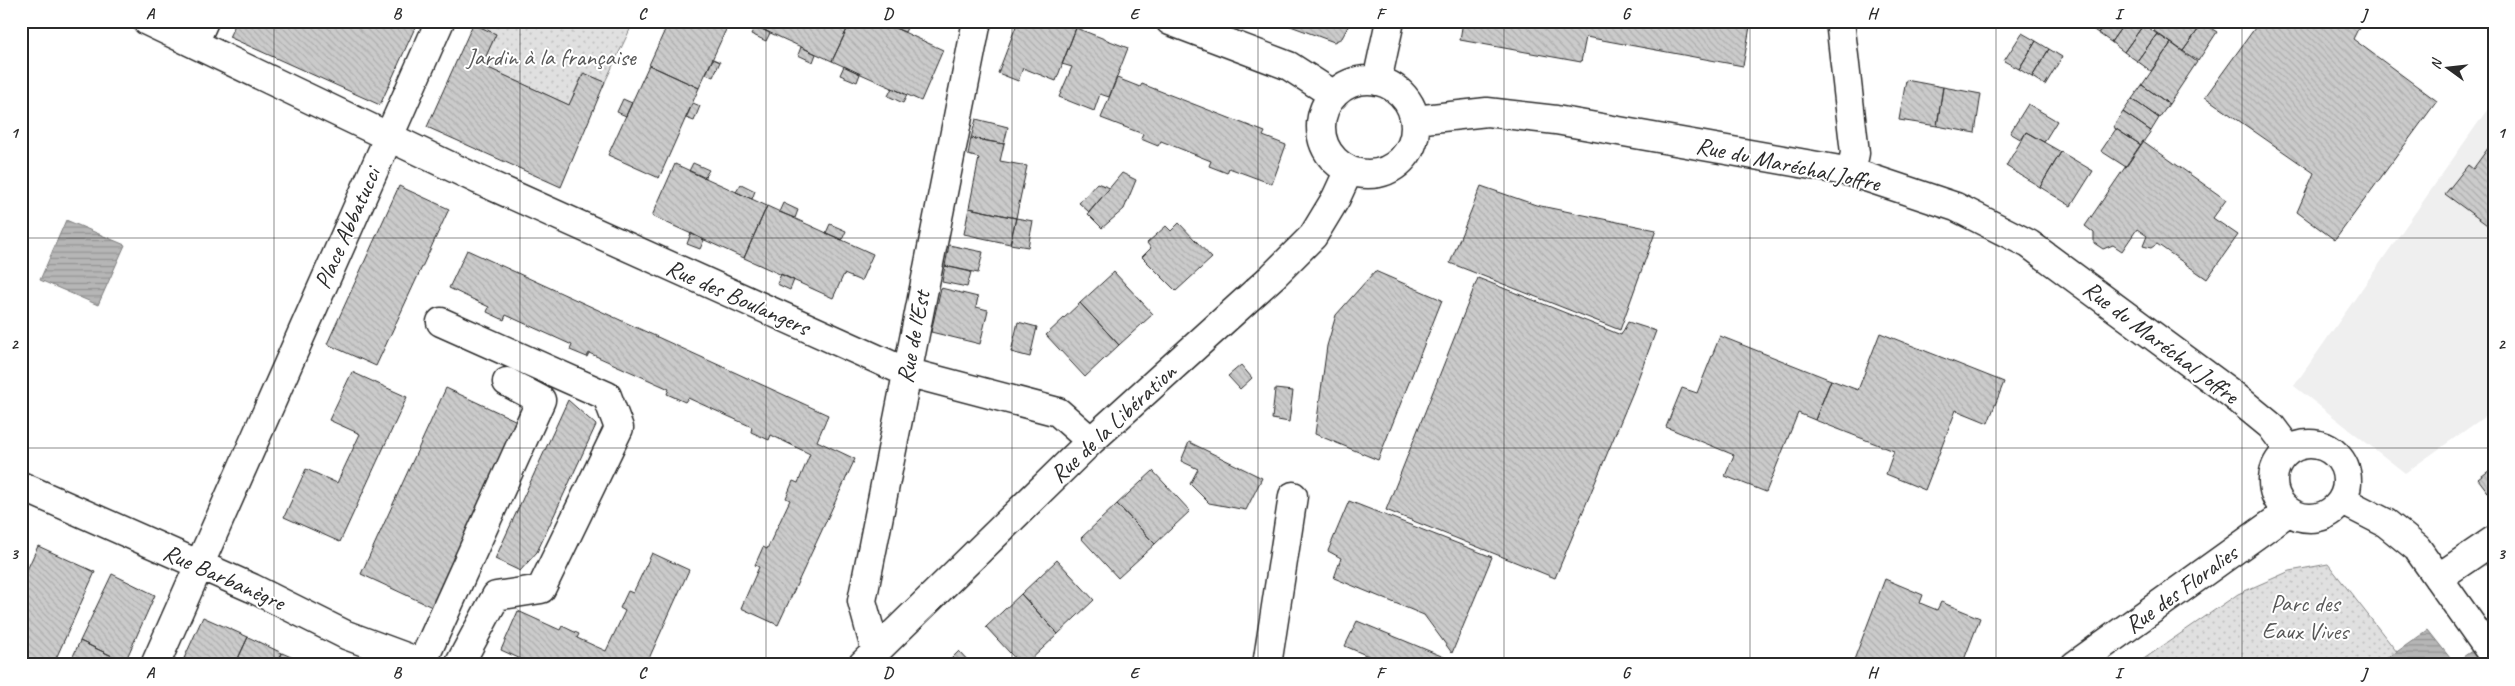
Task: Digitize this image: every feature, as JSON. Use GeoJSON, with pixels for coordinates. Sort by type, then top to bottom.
{"type":"FeatureCollection","features":[{"type":"Feature","properties":{"kind":"street"},"geometry":{"type":"LineString","coordinates":[[147,21],[199,32],[388,135]]}},
{"type":"Feature","properties":{"kind":"street","name":"Place Abbatucci"},"geometry":{"type":"LineString","coordinates":[[155,665],[440,21]]}},
{"type":"Feature","properties":{"kind":"street","name":"Rue de l'Est"},"geometry":{"type":"LineString","coordinates":[[869,658],[862,601],[977,21]]}},
{"type":"Feature","properties":{"kind":"street"},"geometry":{"type":"LineString","coordinates":[[1170,21],[1289,66],[1334,95]]}},
{"type":"Feature","properties":{"kind":"street"},"geometry":{"type":"LineString","coordinates":[[1377,81],[1390,21]]}},
{"type":"Feature","properties":{"kind":"street"},"geometry":{"type":"LineString","coordinates":[[1840,21],[1855,153],[1852,172]]}},
{"type":"Feature","properties":{"kind":"street"},"geometry":{"type":"LineString","coordinates":[[1377,81],[1398,90],[1412,109],[1415,120],[1415,134],[1411,148],[1402,160],[1391,169],[1363,174],[1349,170],[1337,162],[1327,151],[1322,137],[1322,122],[1326,107],[1334,95],[1354,82],[1377,81]]}},
{"type":"Feature","properties":{"kind":"street","name":"Rue du Maréchal Joffre"},"geometry":{"type":"LineString","coordinates":[[1415,120],[1487,112],[1556,120],[1852,172],[1956,207],[2029,244],[2232,394],[2270,426],[2289,450]]}},
{"type":"Feature","properties":{"kind":"street","name":"Rue des Boulangers"},"geometry":{"type":"LineString","coordinates":[[388,135],[479,180],[906,372],[1058,412],[1091,441]]}},
{"type":"Feature","properties":{"kind":"street","name":"Rue de la Libération"},"geometry":{"type":"LineString","coordinates":[[869,658],[1091,441],[1273,276],[1313,236],[1336,198],[1349,170]]}},
{"type":"Feature","properties":{"kind":"street"},"geometry":{"type":"LineString","coordinates":[[441,322],[607,396],[619,428],[542,589],[496,596],[459,665]]}},
{"type":"Feature","properties":{"kind":"street"},"geometry":{"type":"LineString","coordinates":[[425,664],[541,400],[507,382]]}},
{"type":"Feature","properties":{"kind":"street"},"geometry":{"type":"LineString","coordinates":[[2309,443],[2329,448],[2344,464],[2348,484],[2343,501],[2326,516],[2306,520],[2288,512],[2276,499],[2272,480],[2277,463],[2289,450],[2309,443]]}},
{"type":"Feature","properties":{"kind":"street","name":"Rue Barbanègre"},"geometry":{"type":"LineString","coordinates":[[21,486],[252,588],[346,635],[425,664]]}},
{"type":"Feature","properties":{"kind":"street"},"geometry":{"type":"LineString","coordinates":[[1267,665],[1293,496]]}},
{"type":"Feature","properties":{"kind":"street"},"geometry":{"type":"LineString","coordinates":[[2343,501],[2386,523],[2417,548],[2494,657]]}},
{"type":"Feature","properties":{"kind":"street","name":"Rue des Floralies"},"geometry":{"type":"LineString","coordinates":[[2075,665],[2288,512]]}},
{"type":"Feature","properties":{"kind":"street"},"geometry":{"type":"LineString","coordinates":[[2438,578],[2494,540]]}},
{"type":"Feature","properties":{"kind":"shaded area"},"geometry":{"type":"Polygon","coordinates":[[[2494,100],[2494,410],[2405,473],[2294,386],[2494,100]]]}},
{"type":"Feature","properties":{"kind":"shaded area"},"geometry":{"type":"Polygon","coordinates":[[[66,220],[125,245],[98,305],[40,280],[66,220]]]}},
{"type":"Feature","properties":{"kind":"shaded area"},"geometry":{"type":"Polygon","coordinates":[[[2428,630],[2454,663],[2494,636],[2494,665],[2378,665],[2428,630]]]}},
{"type":"Feature","properties":{"kind":"green space","name":"Jardin à la française"},"geometry":{"type":"Polygon","coordinates":[[[474,21],[634,21],[605,82],[583,73],[569,105],[482,65],[496,34],[473,24],[474,21]]]}},
{"type":"Feature","properties":{"kind":"green space","name":"Parc des Eaux Vives"},"geometry":{"type":"Polygon","coordinates":[[[2328,564],[2397,652],[2378,665],[2135,665],[2238,594],[2290,571],[2328,564]]]}},
{"type":"Feature","properties":{"kind":"building"},"geometry":{"type":"Polygon","coordinates":[[[237,21],[356,21],[374,29],[377,21],[418,21],[380,105],[229,37],[237,21]]]}},
{"type":"Feature","properties":{"kind":"building"},"geometry":{"type":"Polygon","coordinates":[[[669,21],[730,21],[699,88],[649,65],[669,21]]]}},
{"type":"Feature","properties":{"kind":"building"},"geometry":{"type":"Polygon","coordinates":[[[744,21],[851,21],[832,61],[744,21]]]}},
{"type":"Feature","properties":{"kind":"building"},"geometry":{"type":"Polygon","coordinates":[[[851,21],[880,21],[943,50],[921,101],[832,61],[851,21]]]}},
{"type":"Feature","properties":{"kind":"building"},"geometry":{"type":"Polygon","coordinates":[[[895,21],[909,24],[905,32],[892,27],[895,21]]]}},
{"type":"Feature","properties":{"kind":"building"},"geometry":{"type":"Polygon","coordinates":[[[1018,21],[1058,21],[1076,28],[1056,81],[1023,68],[1018,81],[998,73],[1018,21]]]}},
{"type":"Feature","properties":{"kind":"building"},"geometry":{"type":"Polygon","coordinates":[[[1277,21],[1351,21],[1342,38],[1334,42],[1277,21]]]}},
{"type":"Feature","properties":{"kind":"building"},"geometry":{"type":"Polygon","coordinates":[[[1463,21],[1751,21],[1743,66],[1586,37],[1581,62],[1460,40],[1463,21]]]}},
{"type":"Feature","properties":{"kind":"building"},"geometry":{"type":"Polygon","coordinates":[[[2085,21],[2107,21],[2098,33],[2084,23],[2085,21]]]}},
{"type":"Feature","properties":{"kind":"building"},"geometry":{"type":"Polygon","coordinates":[[[2107,21],[2126,21],[2111,42],[2098,33],[2107,21]]]}},
{"type":"Feature","properties":{"kind":"building"},"geometry":{"type":"Polygon","coordinates":[[[2126,21],[2139,21],[2144,24],[2124,52],[2111,42],[2126,21]]]}},
{"type":"Feature","properties":{"kind":"building"},"geometry":{"type":"Polygon","coordinates":[[[2161,21],[2201,21],[2203,23],[2183,51],[2154,31],[2161,21]]]}},
{"type":"Feature","properties":{"kind":"building"},"geometry":{"type":"Polygon","coordinates":[[[2260,21],[2362,21],[2353,39],[2437,101],[2335,240],[2297,212],[2314,173],[2205,97],[2260,21]]]}},
{"type":"Feature","properties":{"kind":"building"},"geometry":{"type":"Polygon","coordinates":[[[2203,23],[2217,32],[2198,61],[2183,51],[2203,23]]]}},
{"type":"Feature","properties":{"kind":"building"},"geometry":{"type":"Polygon","coordinates":[[[473,24],[496,34],[482,65],[569,105],[584,73],[605,82],[561,187],[427,127],[473,24]]]}},
{"type":"Feature","properties":{"kind":"building"},"geometry":{"type":"Polygon","coordinates":[[[2144,24],[2157,34],[2137,61],[2124,52],[2144,24]]]}},
{"type":"Feature","properties":{"kind":"building"},"geometry":{"type":"Polygon","coordinates":[[[755,26],[770,33],[766,41],[751,34],[755,26]]]}},
{"type":"Feature","properties":{"kind":"building"},"geometry":{"type":"Polygon","coordinates":[[[1076,28],[1128,48],[1109,97],[1100,94],[1094,111],[1059,97],[1072,67],[1062,64],[1076,28]]]}},
{"type":"Feature","properties":{"kind":"building"},"geometry":{"type":"Polygon","coordinates":[[[2022,33],[2036,41],[2019,69],[2004,61],[2022,33]]]}},
{"type":"Feature","properties":{"kind":"building"},"geometry":{"type":"Polygon","coordinates":[[[2157,34],[2171,43],[2151,71],[2137,61],[2157,34]]]}},
{"type":"Feature","properties":{"kind":"building"},"geometry":{"type":"Polygon","coordinates":[[[2036,41],[2049,49],[2032,77],[2019,69],[2036,41]]]}},
{"type":"Feature","properties":{"kind":"building"},"geometry":{"type":"Polygon","coordinates":[[[2171,43],[2197,62],[2169,104],[2142,85],[2171,43]]]}},
{"type":"Feature","properties":{"kind":"building"},"geometry":{"type":"Polygon","coordinates":[[[801,47],[816,54],[813,62],[798,55],[801,47]]]}},
{"type":"Feature","properties":{"kind":"building"},"geometry":{"type":"Polygon","coordinates":[[[2049,49],[2062,57],[2045,85],[2032,77],[2049,49]]]}},
{"type":"Feature","properties":{"kind":"building"},"geometry":{"type":"Polygon","coordinates":[[[713,59],[720,62],[713,77],[706,74],[713,59]]]}},
{"type":"Feature","properties":{"kind":"building"},"geometry":{"type":"Polygon","coordinates":[[[649,65],[699,88],[659,178],[608,155],[649,65]]]}},
{"type":"Feature","properties":{"kind":"building"},"geometry":{"type":"Polygon","coordinates":[[[844,66],[860,74],[857,82],[840,75],[844,66]]]}},
{"type":"Feature","properties":{"kind":"building"},"geometry":{"type":"Polygon","coordinates":[[[1117,78],[1140,87],[1142,84],[1265,132],[1263,136],[1286,145],[1272,184],[1229,168],[1227,173],[1209,166],[1211,161],[1161,141],[1158,146],[1141,139],[1143,134],[1101,118],[1117,78]]]}},
{"type":"Feature","properties":{"kind":"building"},"geometry":{"type":"Polygon","coordinates":[[[1906,80],[1943,87],[1937,126],[1899,120],[1906,80]]]}},
{"type":"Feature","properties":{"kind":"building"},"geometry":{"type":"Polygon","coordinates":[[[2142,85],[2169,104],[2159,118],[2132,99],[2142,85]]]}},
{"type":"Feature","properties":{"kind":"building"},"geometry":{"type":"Polygon","coordinates":[[[1943,87],[1981,94],[1975,133],[1937,126],[1943,87]]]}},
{"type":"Feature","properties":{"kind":"building"},"geometry":{"type":"Polygon","coordinates":[[[892,88],[907,95],[903,103],[888,96],[892,88]]]}},
{"type":"Feature","properties":{"kind":"building"},"geometry":{"type":"Polygon","coordinates":[[[623,99],[632,103],[626,116],[617,112],[623,99]]]}},
{"type":"Feature","properties":{"kind":"building"},"geometry":{"type":"Polygon","coordinates":[[[2132,99],[2159,118],[2151,131],[2123,112],[2132,99]]]}},
{"type":"Feature","properties":{"kind":"building"},"geometry":{"type":"Polygon","coordinates":[[[693,103],[700,106],[694,121],[686,118],[693,103]]]}},
{"type":"Feature","properties":{"kind":"building"},"geometry":{"type":"Polygon","coordinates":[[[2028,104],[2057,121],[2044,142],[2026,132],[2022,140],[2010,133],[2028,104]]]}},
{"type":"Feature","properties":{"kind":"building"},"geometry":{"type":"Polygon","coordinates":[[[2123,112],[2151,131],[2141,145],[2113,127],[2123,112]]]}},
{"type":"Feature","properties":{"kind":"building"},"geometry":{"type":"Polygon","coordinates":[[[976,119],[1008,127],[1004,144],[971,138],[976,119]]]}},
{"type":"Feature","properties":{"kind":"building"},"geometry":{"type":"Polygon","coordinates":[[[2116,129],[2141,145],[2126,167],[2101,151],[2116,129]]]}},
{"type":"Feature","properties":{"kind":"building"},"geometry":{"type":"Polygon","coordinates":[[[2026,132],[2061,152],[2040,187],[2006,166],[2026,132]]]}},
{"type":"Feature","properties":{"kind":"building"},"geometry":{"type":"Polygon","coordinates":[[[971,138],[1004,144],[1000,161],[1027,166],[1016,218],[969,208],[979,158],[968,155],[971,138]]]}},
{"type":"Feature","properties":{"kind":"building"},"geometry":{"type":"Polygon","coordinates":[[[2494,140],[2494,230],[2445,194],[2468,165],[2473,169],[2494,140]]]}},
{"type":"Feature","properties":{"kind":"building"},"geometry":{"type":"Polygon","coordinates":[[[2143,141],[2226,200],[2213,218],[2238,235],[2207,279],[2157,244],[2151,248],[2143,246],[2147,236],[2137,229],[2122,251],[2113,245],[2103,249],[2094,243],[2094,233],[2085,226],[2143,141]]]}},
{"type":"Feature","properties":{"kind":"building"},"geometry":{"type":"Polygon","coordinates":[[[2061,152],[2093,171],[2071,206],[2040,187],[2061,152]]]}},
{"type":"Feature","properties":{"kind":"building"},"geometry":{"type":"Polygon","coordinates":[[[693,163],[709,170],[704,178],[689,171],[693,163]]]}},
{"type":"Feature","properties":{"kind":"building"},"geometry":{"type":"Polygon","coordinates":[[[675,164],[767,206],[744,258],[652,216],[675,164]]]}},
{"type":"Feature","properties":{"kind":"building"},"geometry":{"type":"Polygon","coordinates":[[[1122,173],[1136,180],[1124,209],[1102,228],[1088,214],[1122,173]]]}},
{"type":"Feature","properties":{"kind":"building"},"geometry":{"type":"Polygon","coordinates":[[[1097,183],[1110,188],[1089,212],[1079,203],[1097,183]]]}},
{"type":"Feature","properties":{"kind":"building"},"geometry":{"type":"Polygon","coordinates":[[[741,184],[755,191],[752,199],[736,192],[741,184]]]}},
{"type":"Feature","properties":{"kind":"building"},"geometry":{"type":"Polygon","coordinates":[[[399,186],[449,209],[376,366],[327,344],[399,186]]]}},
{"type":"Feature","properties":{"kind":"building"},"geometry":{"type":"Polygon","coordinates":[[[1481,186],[1536,205],[1656,230],[1620,330],[1450,263],[1481,186]]]}},
{"type":"Feature","properties":{"kind":"building"},"geometry":{"type":"Polygon","coordinates":[[[783,203],[798,210],[795,218],[779,212],[783,203]]]}},
{"type":"Feature","properties":{"kind":"building"},"geometry":{"type":"Polygon","coordinates":[[[767,206],[873,254],[861,281],[844,274],[833,298],[744,258],[767,206]]]}},
{"type":"Feature","properties":{"kind":"building"},"geometry":{"type":"Polygon","coordinates":[[[969,208],[1016,218],[1010,244],[964,234],[969,208]]]}},
{"type":"Feature","properties":{"kind":"building"},"geometry":{"type":"Polygon","coordinates":[[[1016,218],[1033,221],[1028,247],[1010,244],[1016,218]]]}},
{"type":"Feature","properties":{"kind":"building"},"geometry":{"type":"Polygon","coordinates":[[[1179,223],[1212,258],[1176,291],[1142,257],[1151,248],[1147,243],[1166,226],[1171,231],[1179,223]]]}},
{"type":"Feature","properties":{"kind":"building"},"geometry":{"type":"Polygon","coordinates":[[[830,224],[846,231],[842,240],[826,233],[830,224]]]}},
{"type":"Feature","properties":{"kind":"building"},"geometry":{"type":"Polygon","coordinates":[[[691,233],[704,240],[700,249],[687,244],[691,233]]]}},
{"type":"Feature","properties":{"kind":"building"},"geometry":{"type":"Polygon","coordinates":[[[949,245],[983,252],[978,273],[945,266],[949,245]]]}},
{"type":"Feature","properties":{"kind":"building"},"geometry":{"type":"Polygon","coordinates":[[[467,250],[828,415],[817,441],[855,459],[778,625],[741,608],[759,567],[755,565],[763,547],[767,549],[790,500],[786,498],[793,481],[798,483],[810,454],[771,435],[769,440],[751,432],[752,427],[688,398],[685,402],[667,394],[669,389],[589,353],[587,357],[570,350],[572,345],[506,315],[504,320],[487,312],[489,307],[449,288],[467,250]]]}},
{"type":"Feature","properties":{"kind":"building"},"geometry":{"type":"Polygon","coordinates":[[[945,266],[971,272],[967,287],[942,282],[945,266]]]}},
{"type":"Feature","properties":{"kind":"building"},"geometry":{"type":"Polygon","coordinates":[[[1375,271],[1442,300],[1378,460],[1315,434],[1327,346],[1336,315],[1375,271]]]}},
{"type":"Feature","properties":{"kind":"building"},"geometry":{"type":"Polygon","coordinates":[[[1114,272],[1153,314],[1119,345],[1080,303],[1114,272]]]}},
{"type":"Feature","properties":{"kind":"building"},"geometry":{"type":"Polygon","coordinates":[[[781,274],[794,280],[790,290],[777,284],[781,274]]]}},
{"type":"Feature","properties":{"kind":"building"},"geometry":{"type":"Polygon","coordinates":[[[1478,278],[1621,335],[1628,322],[1656,331],[1633,392],[1555,578],[1386,510],[1478,278]]]}},
{"type":"Feature","properties":{"kind":"building"},"geometry":{"type":"Polygon","coordinates":[[[941,288],[978,297],[976,307],[988,310],[980,344],[931,332],[941,288]]]}},
{"type":"Feature","properties":{"kind":"building"},"geometry":{"type":"Polygon","coordinates":[[[1080,303],[1119,345],[1085,377],[1046,335],[1080,303]]]}},
{"type":"Feature","properties":{"kind":"building"},"geometry":{"type":"Polygon","coordinates":[[[1018,322],[1037,327],[1030,357],[1011,352],[1018,322]]]}},
{"type":"Feature","properties":{"kind":"building"},"geometry":{"type":"Polygon","coordinates":[[[1880,333],[2004,382],[1988,423],[1956,410],[1925,490],[1886,474],[1894,451],[1815,420],[1831,380],[1858,390],[1880,333]]]}},
{"type":"Feature","properties":{"kind":"building"},"geometry":{"type":"Polygon","coordinates":[[[1720,336],[1831,380],[1815,420],[1798,413],[1766,492],[1725,476],[1734,455],[1666,427],[1682,388],[1697,393],[1720,336]]]}},
{"type":"Feature","properties":{"kind":"building"},"geometry":{"type":"Polygon","coordinates":[[[1241,365],[1252,378],[1240,389],[1228,376],[1241,365]]]}},
{"type":"Feature","properties":{"kind":"building"},"geometry":{"type":"Polygon","coordinates":[[[352,372],[407,397],[340,542],[284,517],[306,469],[337,483],[360,434],[329,420],[352,372]]]}},
{"type":"Feature","properties":{"kind":"building"},"geometry":{"type":"Polygon","coordinates":[[[446,388],[517,421],[432,607],[361,574],[446,388]]]}},
{"type":"Feature","properties":{"kind":"building"},"geometry":{"type":"Polygon","coordinates":[[[1275,389],[1293,391],[1289,422],[1272,419],[1275,389]]]}},
{"type":"Feature","properties":{"kind":"building"},"geometry":{"type":"Polygon","coordinates":[[[568,400],[596,425],[537,552],[520,571],[495,559],[568,400]]]}},
{"type":"Feature","properties":{"kind":"building"},"geometry":{"type":"Polygon","coordinates":[[[1189,442],[1262,478],[1246,510],[1209,503],[1190,484],[1198,469],[1181,461],[1189,442]]]}},
{"type":"Feature","properties":{"kind":"building"},"geometry":{"type":"Polygon","coordinates":[[[2494,467],[2494,500],[2478,479],[2494,467]]]}},
{"type":"Feature","properties":{"kind":"building"},"geometry":{"type":"Polygon","coordinates":[[[1153,471],[1190,511],[1155,544],[1117,504],[1153,471]]]}},
{"type":"Feature","properties":{"kind":"building"},"geometry":{"type":"Polygon","coordinates":[[[1349,501],[1492,557],[1452,653],[1424,615],[1334,578],[1341,558],[1328,551],[1349,501]]]}},
{"type":"Feature","properties":{"kind":"building"},"geometry":{"type":"Polygon","coordinates":[[[1117,504],[1155,544],[1118,578],[1081,538],[1117,504]]]}},
{"type":"Feature","properties":{"kind":"building"},"geometry":{"type":"Polygon","coordinates":[[[21,534],[27,536],[21,550],[21,534]]]}},
{"type":"Feature","properties":{"kind":"building"},"geometry":{"type":"Polygon","coordinates":[[[38,546],[95,572],[53,665],[21,665],[21,583],[38,546]]]}},
{"type":"Feature","properties":{"kind":"building"},"geometry":{"type":"Polygon","coordinates":[[[652,553],[689,570],[646,665],[635,665],[619,657],[615,665],[534,665],[501,650],[518,611],[560,630],[562,626],[579,634],[577,638],[606,651],[625,611],[620,608],[628,591],[633,593],[652,553]]]}},
{"type":"Feature","properties":{"kind":"building"},"geometry":{"type":"Polygon","coordinates":[[[1057,560],[1094,600],[1058,634],[1021,594],[1057,560]]]}},
{"type":"Feature","properties":{"kind":"building"},"geometry":{"type":"Polygon","coordinates":[[[112,574],[155,595],[125,662],[80,641],[112,574]]]}},
{"type":"Feature","properties":{"kind":"building"},"geometry":{"type":"Polygon","coordinates":[[[1885,579],[1923,595],[1920,603],[1937,610],[1941,602],[1980,618],[1962,665],[1852,665],[1885,579]]]}},
{"type":"Feature","properties":{"kind":"building"},"geometry":{"type":"Polygon","coordinates":[[[1021,594],[1058,634],[1025,665],[1021,665],[986,627],[1021,594]]]}},
{"type":"Feature","properties":{"kind":"building"},"geometry":{"type":"Polygon","coordinates":[[[203,617],[248,637],[235,665],[181,665],[203,617]]]}},
{"type":"Feature","properties":{"kind":"building"},"geometry":{"type":"Polygon","coordinates":[[[1357,621],[1451,660],[1449,665],[1389,665],[1345,646],[1357,621]]]}},
{"type":"Feature","properties":{"kind":"building"},"geometry":{"type":"Polygon","coordinates":[[[248,637],[282,653],[277,665],[235,665],[248,637]]]}},
{"type":"Feature","properties":{"kind":"building"},"geometry":{"type":"Polygon","coordinates":[[[80,641],[125,662],[124,665],[69,665],[80,641]]]}},
{"type":"Feature","properties":{"kind":"building"},"geometry":{"type":"Polygon","coordinates":[[[959,651],[972,665],[945,665],[959,651]]]}},
{"type":"Feature","properties":{"kind":"building"},"geometry":{"type":"Polygon","coordinates":[[[282,653],[309,665],[277,665],[282,653]]]}}]}
